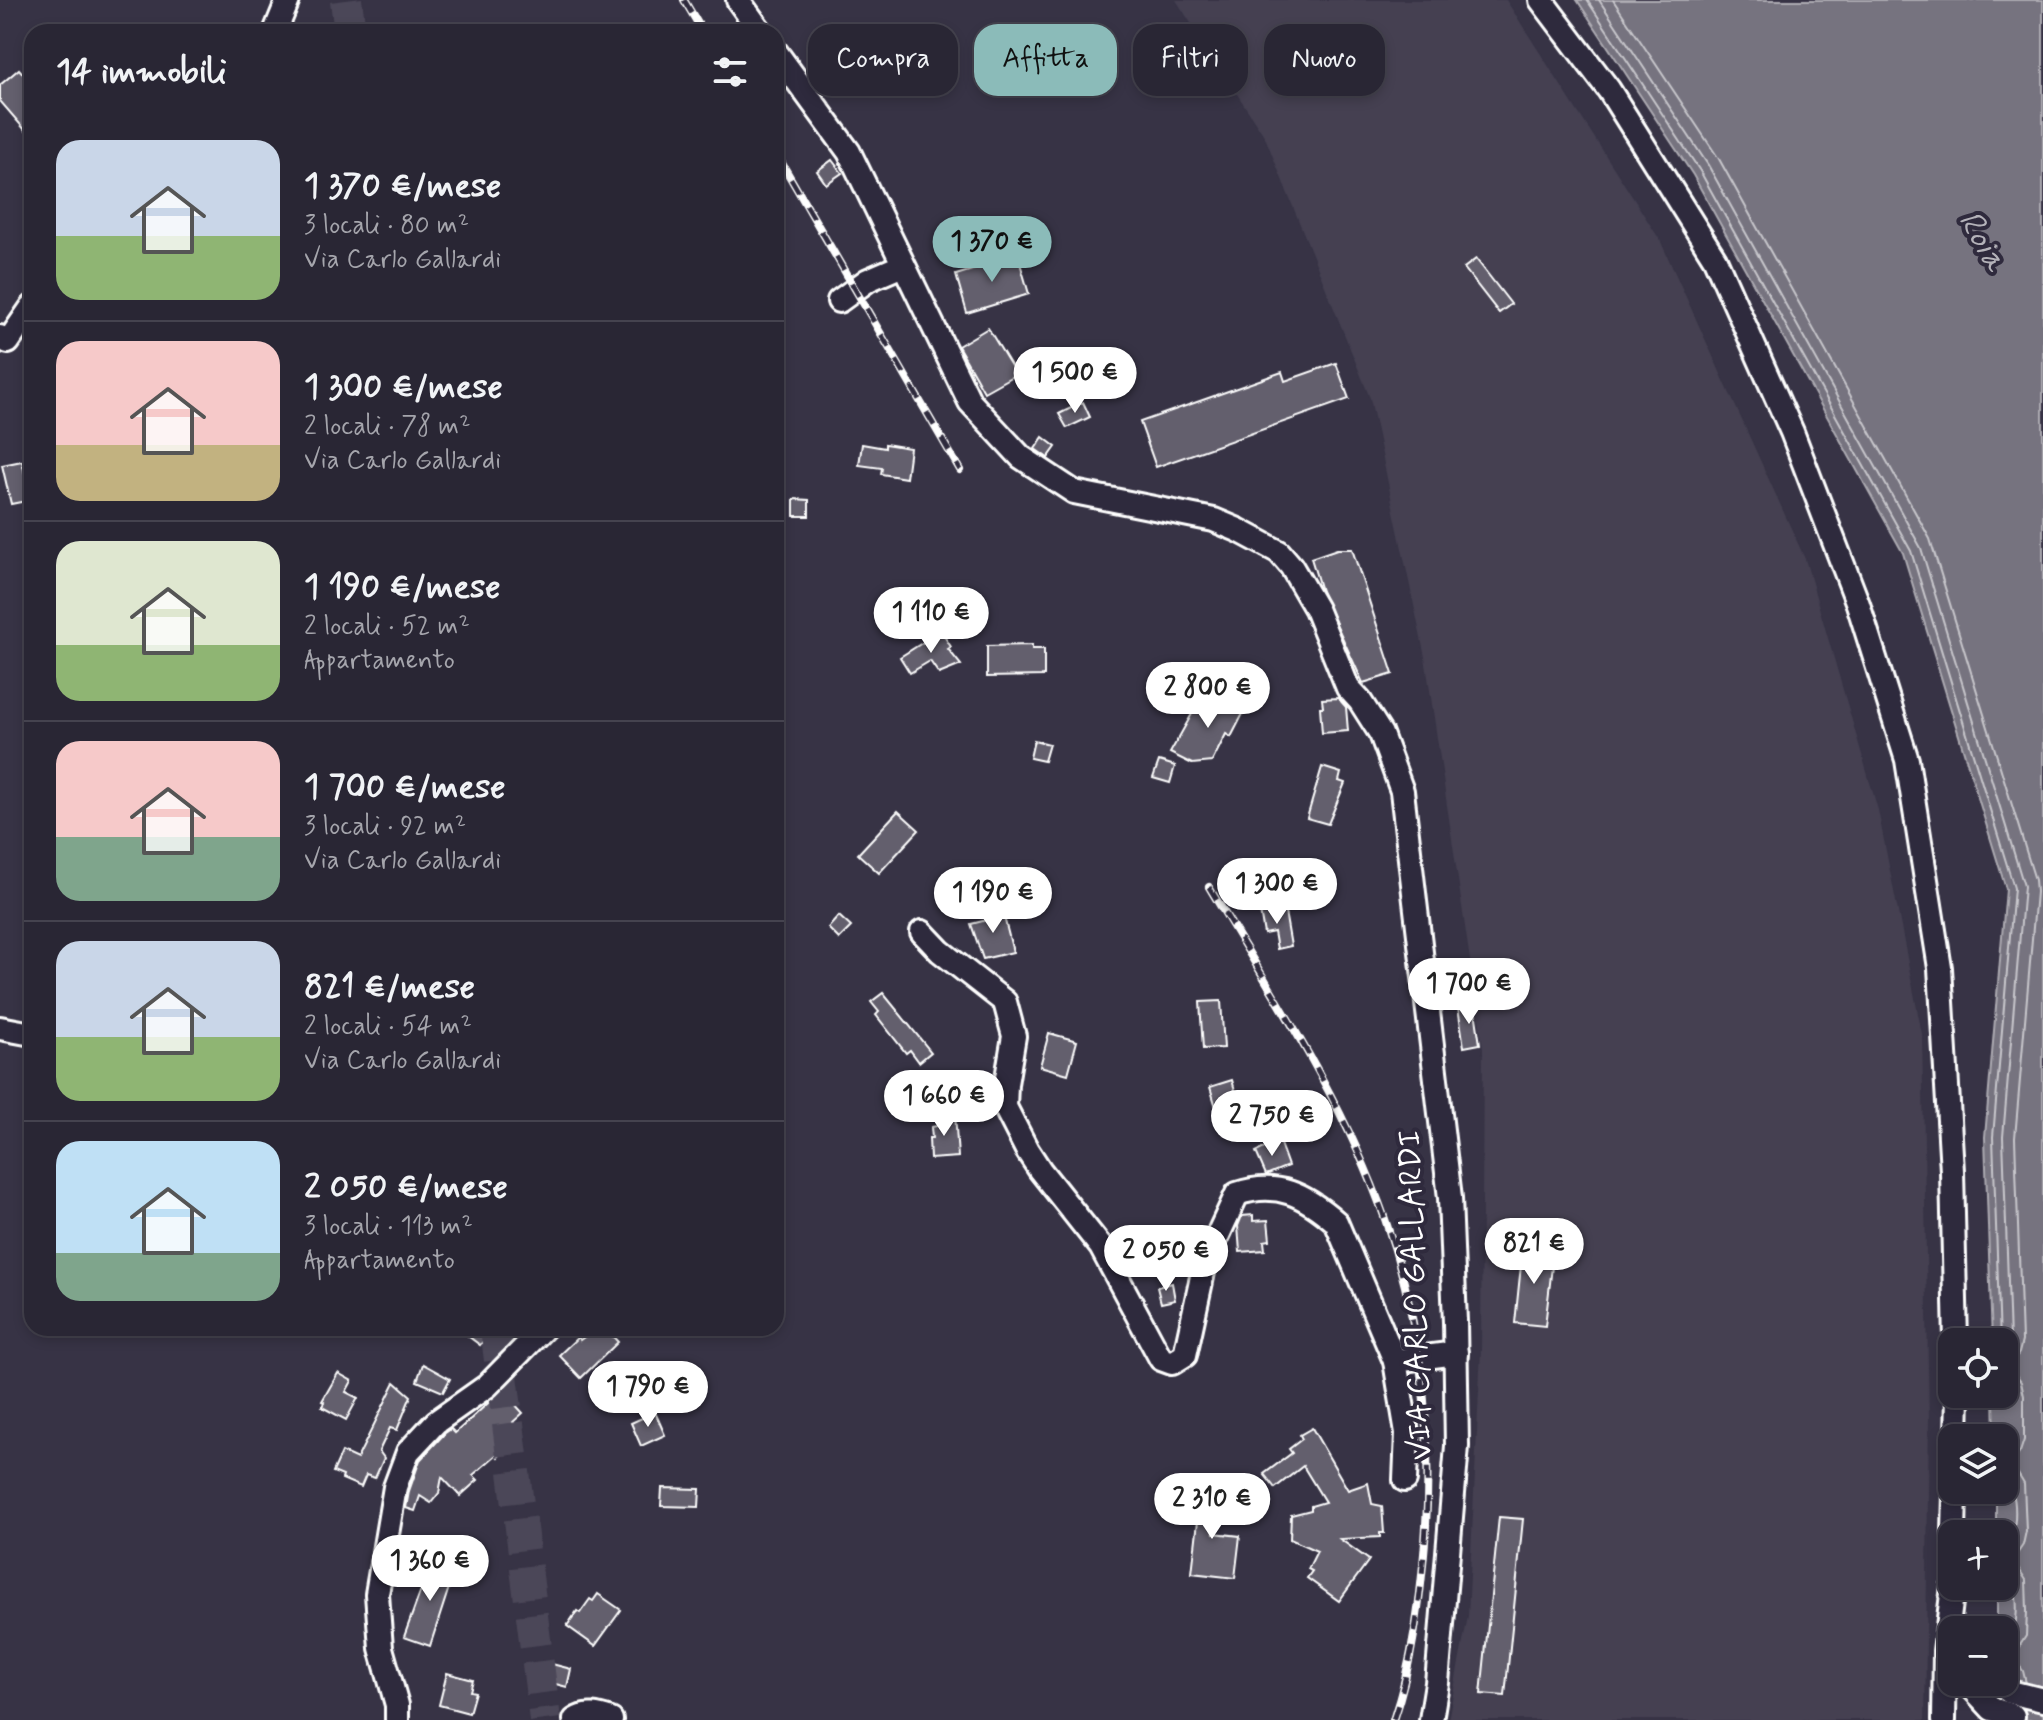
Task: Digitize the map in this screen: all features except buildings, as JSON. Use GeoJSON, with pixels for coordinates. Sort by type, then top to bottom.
{"type":"FeatureCollection","features":[{"type":"Feature","properties":{"kind":"street"},"geometry":{"type":"LineString","coordinates":[[278,24],[288,0]]}},
{"type":"Feature","properties":{"kind":"street"},"geometry":{"type":"LineString","coordinates":[[738,0],[755,24]]}},
{"type":"Feature","properties":{"kind":"street"},"geometry":{"type":"LineString","coordinates":[[1541,0],[1609,90],[1715,259],[1803,460],[1858,604],[1907,760],[1940,968],[1952,1171],[1956,1328]]}},
{"type":"Feature","properties":{"kind":"street","name":"VIA CARLO GALLARDI"},"geometry":{"type":"LineString","coordinates":[[784,63],[849,152],[970,402],[984,420],[1021,457],[1074,492],[1214,520],[1279,552],[1291,566],[1316,609],[1348,688],[1381,734],[1402,791],[1450,1198],[1457,1446],[1437,1683],[1431,1720]]}},
{"type":"Feature","properties":{"kind":"street"},"geometry":{"type":"LineString","coordinates":[[839,301],[868,280],[903,265]]}},
{"type":"Feature","properties":{"kind":"street"},"geometry":{"type":"LineString","coordinates":[[0,337],[8,342],[24,319]]}},
{"type":"Feature","properties":{"kind":"street"},"geometry":{"type":"LineString","coordinates":[[922,932],[940,951],[1005,1002],[1014,1036],[1005,1096],[1010,1118],[1040,1170],[1101,1247],[1161,1359],[1172,1363],[1185,1355],[1205,1263],[1233,1197],[1267,1187],[1298,1196],[1336,1222],[1395,1361],[1407,1433],[1405,1480]]}},
{"type":"Feature","properties":{"kind":"street"},"geometry":{"type":"LineString","coordinates":[[0,1028],[24,1032]]}},
{"type":"Feature","properties":{"kind":"street"},"geometry":{"type":"LineString","coordinates":[[397,1720],[397,1705],[381,1648],[377,1594],[395,1487],[408,1452],[436,1422],[487,1386],[536,1336]]}},
{"type":"Feature","properties":{"kind":"street"},"geometry":{"type":"LineString","coordinates":[[1395,1361],[1456,1353]]}},
{"type":"Feature","properties":{"kind":"street"},"geometry":{"type":"LineString","coordinates":[[2018,1692],[2043,1700]]}},
{"type":"Feature","properties":{"kind":"street"},"geometry":{"type":"LineString","coordinates":[[1944,1719],[1945,1696]]}},
{"type":"Feature","properties":{"kind":"street"},"geometry":{"type":"LineString","coordinates":[[1944,1719],[1963,1696]]}},
{"type":"Feature","properties":{"kind":"street"},"geometry":{"type":"LineString","coordinates":[[1980,1696],[1992,1709],[2010,1718],[2043,1711]]}},
{"type":"Feature","properties":{"kind":"street"},"geometry":{"type":"LineString","coordinates":[[575,1720],[595,1715],[611,1720]]}},
{"type":"Feature","properties":{"kind":"shaded area"},"geometry":{"type":"Polygon","coordinates":[[[1176,0],[1506,0],[1660,240],[1805,559],[1878,810],[1922,1034],[1929,1420],[1925,1720],[1448,1720],[1468,1616],[1481,1350],[1483,1048],[1425,657],[1370,398],[1265,137],[1238,96],[1248,96],[1248,24],[1192,24],[1176,0]]]}},
{"type":"Feature","properties":{"kind":"water","name":"Roia"},"geometry":{"type":"Polygon","coordinates":[[[1577,0],[2043,0],[2043,1720],[1996,1720],[1996,1696],[2018,1696],[2018,1616],[1997,1616],[1997,1600],[2018,1600],[2018,1520],[1996,1520],[1996,1504],[2018,1504],[2018,1424],[1995,1424],[1994,1408],[2018,1408],[2018,1328],[1992,1328],[1985,1137],[2006,889],[1903,553],[1693,175],[1577,0]]]}},
{"type":"Feature","properties":{"kind":"tunnel"},"geometry":{"type":"LineString","coordinates":[[346,0],[349,24]]}},
{"type":"Feature","properties":{"kind":"tunnel"},"geometry":{"type":"LineString","coordinates":[[497,1336],[545,1720]]}},
{"type":"Feature","properties":{"kind":"railway"},"geometry":{"type":"LineString","coordinates":[[684,0],[698,24]]}},
{"type":"Feature","properties":{"kind":"railway"},"geometry":{"type":"LineString","coordinates":[[784,167],[960,470]]}},
{"type":"Feature","properties":{"kind":"railway"},"geometry":{"type":"LineString","coordinates":[[1209,887],[1306,1049],[1349,1132],[1385,1219],[1408,1298],[1422,1378],[1427,1501],[1415,1632],[1393,1720]]}}]}
